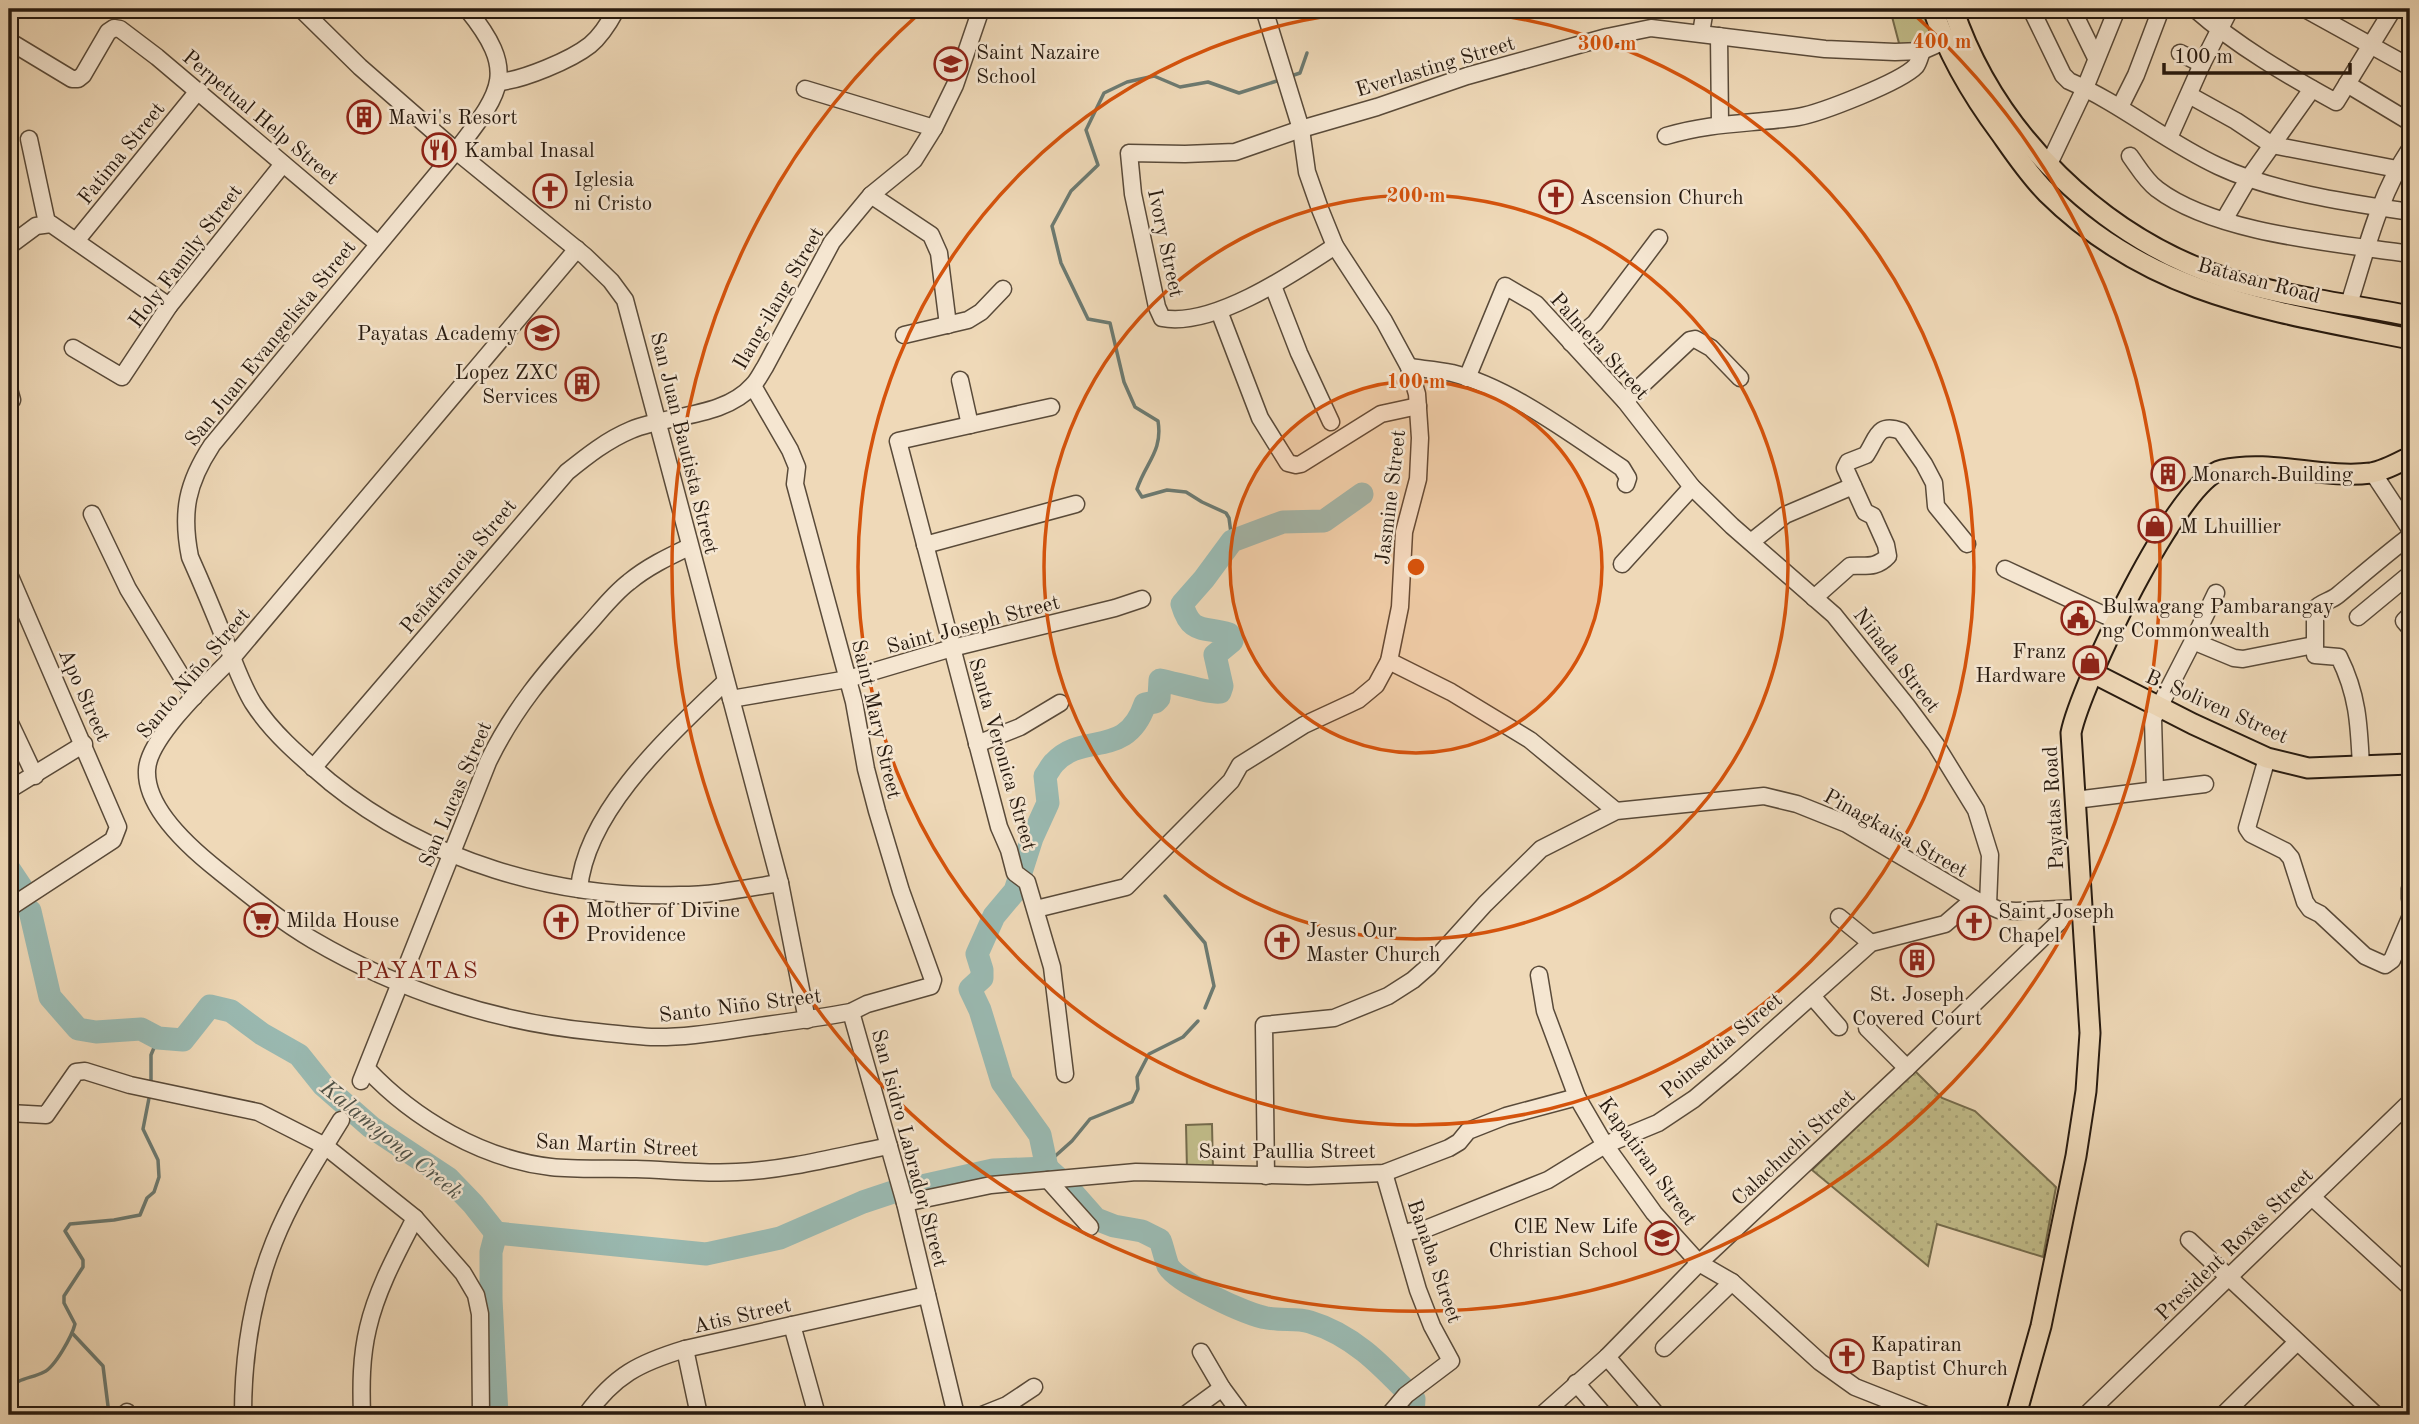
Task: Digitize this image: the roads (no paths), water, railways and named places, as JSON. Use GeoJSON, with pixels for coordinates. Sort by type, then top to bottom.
{"type":"FeatureCollection","features":[{"type":"Feature","properties":{"kind":"main road","name":"Batasan Road"},"geometry":{"type":"LineString","coordinates":[[1933,9],[2019,131],[2048,166],[2094,207],[2132,234],[2227,278],[2263,288],[2410,316]]}},
{"type":"Feature","properties":{"kind":"main road","name":"Batasan Road"},"geometry":{"type":"LineString","coordinates":[[1953,9],[1952,37],[1978,102],[2032,177],[2084,225],[2122,252],[2171,278],[2221,298],[2292,316],[2410,339]]}},
{"type":"Feature","properties":{"kind":"main road","name":"Payatas Road"},"geometry":{"type":"LineString","coordinates":[[2016,1415],[2041,1326],[2076,1156],[2086,1091],[2090,1032],[2075,909],[2075,800],[2071,733],[2079,706],[2117,621],[2176,515],[2198,486],[2219,470],[2242,467],[2341,474],[2373,473],[2406,463]]}},
{"type":"Feature","properties":{"kind":"main road","name":"B. Soliven Street"},"geometry":{"type":"LineString","coordinates":[[2093,673],[2267,758],[2308,768],[2410,764]]}},
{"type":"Feature","properties":{"kind":"street","name":"San Juan Bautista Street"},"geometry":{"type":"LineString","coordinates":[[301,9],[360,67],[456,151],[577,249],[611,281],[625,300],[780,883],[807,1020]]}},
{"type":"Feature","properties":{"kind":"street"},"geometry":{"type":"LineString","coordinates":[[467,9],[491,42],[498,62],[499,82],[520,79],[589,46],[599,37],[616,10]]}},
{"type":"Feature","properties":{"kind":"street","name":"Ilang-ilang Street"},"geometry":{"type":"LineString","coordinates":[[659,421],[722,406],[753,386],[832,242],[872,195],[914,160],[934,128],[955,85],[981,9]]}},
{"type":"Feature","properties":{"kind":"street","name":"Jasmine Street"},"geometry":{"type":"LineString","coordinates":[[1037,909],[1126,887],[1231,781],[1240,765],[1304,725],[1358,700],[1374,688],[1389,661],[1400,607],[1404,532],[1418,479],[1418,407],[1409,368],[1384,321],[1335,246],[1307,172],[1300,129],[1264,9]]}},
{"type":"Feature","properties":{"kind":"street"},"geometry":{"type":"LineString","coordinates":[[1701,33],[1704,9]]}},
{"type":"Feature","properties":{"kind":"street"},"geometry":{"type":"LineString","coordinates":[[2031,9],[2063,75],[2070,81],[2120,107],[2216,165],[2248,179],[2410,212]]}},
{"type":"Feature","properties":{"kind":"street"},"geometry":{"type":"LineString","coordinates":[[2072,9],[2096,58]]}},
{"type":"Feature","properties":{"kind":"street"},"geometry":{"type":"LineString","coordinates":[[2048,166],[2085,88],[2117,9]]}},
{"type":"Feature","properties":{"kind":"street"},"geometry":{"type":"LineString","coordinates":[[2120,107],[2136,75],[2161,9]]}},
{"type":"Feature","properties":{"kind":"street"},"geometry":{"type":"LineString","coordinates":[[2195,9],[2219,30],[2336,102],[2393,9]]}},
{"type":"Feature","properties":{"kind":"street"},"geometry":{"type":"LineString","coordinates":[[2169,138],[2230,9]]}},
{"type":"Feature","properties":{"kind":"street"},"geometry":{"type":"LineString","coordinates":[[2305,9],[2409,64]]}},
{"type":"Feature","properties":{"kind":"street","name":"Perpetual Help Street"},"geometry":{"type":"LineString","coordinates":[[9,41],[72,79],[78,79],[108,32],[114,28],[120,29],[378,244]]}},
{"type":"Feature","properties":{"kind":"street","name":"Everlasting Street"},"geometry":{"type":"LineString","coordinates":[[1129,153],[1185,155],[1235,152],[1467,76],[1607,37],[1651,29],[1825,49],[1895,52],[1922,51],[1952,37]]}},
{"type":"Feature","properties":{"kind":"street"},"geometry":{"type":"LineString","coordinates":[[1719,36],[1720,123]]}},
{"type":"Feature","properties":{"kind":"street"},"geometry":{"type":"LineString","coordinates":[[1666,136],[1720,123],[1800,116],[1891,83],[1917,65],[1922,51]]}},
{"type":"Feature","properties":{"kind":"street"},"geometry":{"type":"LineString","coordinates":[[2180,53],[2202,64]]}},
{"type":"Feature","properties":{"kind":"street","name":"San Juan Evangelista Street"},"geometry":{"type":"LineString","coordinates":[[499,82],[487,109],[456,151],[212,445],[197,469],[186,514],[186,538],[190,557],[252,701],[268,724],[313,768],[360,805],[385,820],[452,855],[516,876],[579,889],[627,894],[679,895],[780,883]]}},
{"type":"Feature","properties":{"kind":"street"},"geometry":{"type":"LineString","coordinates":[[2347,84],[2410,122]]}},
{"type":"Feature","properties":{"kind":"street"},"geometry":{"type":"LineString","coordinates":[[805,89],[934,128]]}},
{"type":"Feature","properties":{"kind":"street"},"geometry":{"type":"LineString","coordinates":[[2224,220],[2248,179],[2312,89]]}},
{"type":"Feature","properties":{"kind":"street","name":"Fatima Street"},"geometry":{"type":"LineString","coordinates":[[76,241],[198,92]]}},
{"type":"Feature","properties":{"kind":"street"},"geometry":{"type":"LineString","coordinates":[[2189,95],[2272,145],[2397,169]]}},
{"type":"Feature","properties":{"kind":"street"},"geometry":{"type":"LineString","coordinates":[[29,139],[47,223]]}},
{"type":"Feature","properties":{"kind":"street"},"geometry":{"type":"LineString","coordinates":[[2349,304],[2381,207],[2397,169],[2410,149]]}},
{"type":"Feature","properties":{"kind":"street","name":"Ivory Street"},"geometry":{"type":"LineString","coordinates":[[1129,153],[1133,194],[1157,307],[1163,318],[1173,320],[1219,311],[1273,286],[1335,246]]}},
{"type":"Feature","properties":{"kind":"street"},"geometry":{"type":"LineString","coordinates":[[2130,156],[2154,187],[2190,208],[2224,220],[2252,229],[2410,254]]}},
{"type":"Feature","properties":{"kind":"street","name":"Holy Family Street"},"geometry":{"type":"LineString","coordinates":[[73,348],[122,377],[169,306],[283,164]]}},
{"type":"Feature","properties":{"kind":"street"},"geometry":{"type":"LineString","coordinates":[[872,195],[931,235],[939,253],[948,326]]}},
{"type":"Feature","properties":{"kind":"street"},"geometry":{"type":"LineString","coordinates":[[9,246],[36,226],[47,223],[169,306]]}},
{"type":"Feature","properties":{"kind":"street"},"geometry":{"type":"LineString","coordinates":[[1571,343],[1595,323],[1659,238]]}},
{"type":"Feature","properties":{"kind":"street","name":"Santo Niño Street"},"geometry":{"type":"LineString","coordinates":[[577,249],[232,658],[194,697],[160,739],[147,769],[148,785],[163,815],[180,838],[199,856],[272,912],[312,939],[400,983],[442,999],[524,1021],[595,1032],[652,1037],[709,1035],[851,1012]]}},
{"type":"Feature","properties":{"kind":"street"},"geometry":{"type":"LineString","coordinates":[[1273,286],[1299,353],[1331,422]]}},
{"type":"Feature","properties":{"kind":"street","name":"Palmera Street"},"geometry":{"type":"LineString","coordinates":[[1467,378],[1505,286],[1536,304],[1625,401],[1692,487]]}},
{"type":"Feature","properties":{"kind":"street"},"geometry":{"type":"LineString","coordinates":[[904,335],[968,320],[981,312],[1003,289]]}},
{"type":"Feature","properties":{"kind":"street"},"geometry":{"type":"LineString","coordinates":[[1219,311],[1260,418],[1283,457],[1291,464],[1301,464],[1381,414],[1418,407]]}},
{"type":"Feature","properties":{"kind":"street"},"geometry":{"type":"LineString","coordinates":[[1625,401],[1695,338],[1711,348],[1740,378]]}},
{"type":"Feature","properties":{"kind":"street"},"geometry":{"type":"LineString","coordinates":[[1409,368],[1467,378],[1530,407],[1622,468],[1628,478],[1626,484]]}},
{"type":"Feature","properties":{"kind":"street"},"geometry":{"type":"LineString","coordinates":[[960,380],[970,425],[1051,407]]}},
{"type":"Feature","properties":{"kind":"street","name":"Saint Mary Street"},"geometry":{"type":"LineString","coordinates":[[753,386],[797,467],[795,484],[848,679],[877,811],[901,891],[933,979],[931,986],[867,1004],[851,1012]]}},
{"type":"Feature","properties":{"kind":"street","name":"Peñafrancia Street"},"geometry":{"type":"LineString","coordinates":[[313,768],[567,472],[611,441],[659,421]]}},
{"type":"Feature","properties":{"kind":"street","name":"Santa Veronica Street"},"geometry":{"type":"LineString","coordinates":[[970,425],[898,441],[999,827],[1037,909],[1052,967],[1065,1074]]}},
{"type":"Feature","properties":{"kind":"street"},"geometry":{"type":"LineString","coordinates":[[1814,598],[1850,566],[1873,566],[1885,560],[1889,554],[1873,516],[1865,512],[1844,468],[1848,461],[1866,455],[1877,433],[1885,429],[1901,430],[1934,482],[1936,506],[1967,544]]}},
{"type":"Feature","properties":{"kind":"street"},"geometry":{"type":"LineString","coordinates":[[2373,473],[2410,529]]}},
{"type":"Feature","properties":{"kind":"street"},"geometry":{"type":"LineString","coordinates":[[1751,542],[1785,515],[1853,486]]}},
{"type":"Feature","properties":{"kind":"street"},"geometry":{"type":"LineString","coordinates":[[1622,564],[1692,487]]}},
{"type":"Feature","properties":{"kind":"street","name":"Niñada Street"},"geometry":{"type":"LineString","coordinates":[[1692,487],[1835,615],[1936,745],[1976,810],[1990,855],[1981,902]]}},
{"type":"Feature","properties":{"kind":"street"},"geometry":{"type":"LineString","coordinates":[[925,545],[1076,504]]}},
{"type":"Feature","properties":{"kind":"street"},"geometry":{"type":"LineString","coordinates":[[92,514],[128,589],[194,697]]}},
{"type":"Feature","properties":{"kind":"street"},"geometry":{"type":"LineString","coordinates":[[2361,767],[2359,714],[2351,681],[2339,657],[2315,655],[2316,607],[2336,598],[2362,572],[2410,536]]}},
{"type":"Feature","properties":{"kind":"street","name":"San Lucas Street"},"geometry":{"type":"LineString","coordinates":[[364,1075],[500,737],[525,697],[628,583],[647,569],[689,547]]}},
{"type":"Feature","properties":{"kind":"street"},"geometry":{"type":"LineString","coordinates":[[2005,569],[2117,621]]}},
{"type":"Feature","properties":{"kind":"street","name":"Apo Street"},"geometry":{"type":"LineString","coordinates":[[9,574],[118,827],[113,840],[9,908]]}},
{"type":"Feature","properties":{"kind":"street"},"geometry":{"type":"LineString","coordinates":[[2358,617],[2410,574]]}},
{"type":"Feature","properties":{"kind":"street"},"geometry":{"type":"LineString","coordinates":[[2155,790],[2152,726],[2158,706],[2216,593]]}},
{"type":"Feature","properties":{"kind":"street","name":"Saint Joseph Street"},"geometry":{"type":"LineString","coordinates":[[731,699],[848,679],[952,648],[1142,599]]}},
{"type":"Feature","properties":{"kind":"street"},"geometry":{"type":"LineString","coordinates":[[2410,615],[2404,621],[2410,628]]}},
{"type":"Feature","properties":{"kind":"street"},"geometry":{"type":"LineString","coordinates":[[2193,641],[2234,658],[2243,659],[2314,645]]}},
{"type":"Feature","properties":{"kind":"street"},"geometry":{"type":"LineString","coordinates":[[1266,1176],[1264,1025],[1334,1018],[1388,996],[1429,966],[1485,904],[1541,849],[1616,811],[1530,740],[1451,692],[1389,661]]}},
{"type":"Feature","properties":{"kind":"street"},"geometry":{"type":"LineString","coordinates":[[579,889],[591,847],[621,792],[670,736],[725,682]]}},
{"type":"Feature","properties":{"kind":"street"},"geometry":{"type":"LineString","coordinates":[[977,744],[1014,731],[1060,703]]}},
{"type":"Feature","properties":{"kind":"street"},"geometry":{"type":"LineString","coordinates":[[9,721],[35,776]]}},
{"type":"Feature","properties":{"kind":"street"},"geometry":{"type":"LineString","coordinates":[[9,790],[83,744]]}},
{"type":"Feature","properties":{"kind":"street"},"geometry":{"type":"LineString","coordinates":[[2267,758],[2247,828],[2251,834],[2286,852],[2291,858],[2305,902],[2310,909],[2320,914],[2365,956],[2385,965],[2392,960],[2410,918]]}},
{"type":"Feature","properties":{"kind":"street"},"geometry":{"type":"LineString","coordinates":[[2075,800],[2205,784]]}},
{"type":"Feature","properties":{"kind":"street","name":"Pinagkaisa Street"},"geometry":{"type":"LineString","coordinates":[[1616,811],[1756,795],[1797,804],[1846,824],[1981,902]]}},
{"type":"Feature","properties":{"kind":"street"},"geometry":{"type":"LineString","coordinates":[[2410,888],[2410,899]]}},
{"type":"Feature","properties":{"kind":"street"},"geometry":{"type":"LineString","coordinates":[[1981,902],[1999,910],[2075,909]]}},
{"type":"Feature","properties":{"kind":"street","name":"Poinsettia Street"},"geometry":{"type":"LineString","coordinates":[[1402,1233],[1453,1219],[1548,1180],[1605,1146],[1658,1123],[1694,1099],[1871,943],[1945,923],[1981,902]]}},
{"type":"Feature","properties":{"kind":"street","name":"Calachuchi Street"},"geometry":{"type":"LineString","coordinates":[[1545,1414],[1607,1357],[1699,1263],[2075,909]]}},
{"type":"Feature","properties":{"kind":"street"},"geometry":{"type":"LineString","coordinates":[[1839,917],[1871,943]]}},
{"type":"Feature","properties":{"kind":"street","name":"Kapatiran Street"},"geometry":{"type":"LineString","coordinates":[[1539,975],[1545,1011],[1577,1097],[1605,1146],[1654,1213],[1699,1263],[1732,1282],[1820,1362],[1855,1387],[1926,1415]]}},
{"type":"Feature","properties":{"kind":"street"},"geometry":{"type":"LineString","coordinates":[[1812,996],[1839,1027]]}},
{"type":"Feature","properties":{"kind":"street","name":"San Isidro Labrador Street"},"geometry":{"type":"LineString","coordinates":[[851,1012],[905,1203],[956,1415]]}},
{"type":"Feature","properties":{"kind":"street"},"geometry":{"type":"LineString","coordinates":[[1867,1028],[1907,1069]]}},
{"type":"Feature","properties":{"kind":"street"},"geometry":{"type":"LineString","coordinates":[[9,1113],[46,1115],[76,1072],[85,1071],[149,1089],[258,1112],[325,1146],[415,1218],[463,1273],[476,1295],[480,1314],[481,1415]]}},
{"type":"Feature","properties":{"kind":"street","name":"San Martin Street"},"geometry":{"type":"LineString","coordinates":[[364,1075],[410,1108],[464,1141],[510,1158],[550,1167],[737,1172],[795,1165],[889,1146]]}},
{"type":"Feature","properties":{"kind":"street","name":"Saint Paullia Street"},"geometry":{"type":"LineString","coordinates":[[905,1203],[991,1185],[1136,1172],[1266,1176],[1384,1173],[1449,1149],[1468,1131],[1506,1116],[1577,1097]]}},
{"type":"Feature","properties":{"kind":"street","name":"President Roxas Street"},"geometry":{"type":"LineString","coordinates":[[2086,1415],[2410,1102]]}},
{"type":"Feature","properties":{"kind":"street"},"geometry":{"type":"LineString","coordinates":[[243,1415],[246,1350],[255,1301],[273,1244],[284,1219],[341,1120]]}},
{"type":"Feature","properties":{"kind":"street","name":"Banaba Street"},"geometry":{"type":"LineString","coordinates":[[1384,1173],[1418,1290],[1432,1326],[1451,1362],[1413,1391],[1389,1415]]}},
{"type":"Feature","properties":{"kind":"street"},"geometry":{"type":"LineString","coordinates":[[1057,1180],[1090,1227]]}},
{"type":"Feature","properties":{"kind":"street"},"geometry":{"type":"LineString","coordinates":[[2313,1198],[2410,1287]]}},
{"type":"Feature","properties":{"kind":"street"},"geometry":{"type":"LineString","coordinates":[[362,1415],[361,1370],[368,1328],[388,1272],[415,1218]]}},
{"type":"Feature","properties":{"kind":"street"},"geometry":{"type":"LineString","coordinates":[[2189,1240],[2370,1413]]}},
{"type":"Feature","properties":{"kind":"street"},"geometry":{"type":"LineString","coordinates":[[1664,1348],[1732,1282]]}},
{"type":"Feature","properties":{"kind":"street","name":"Atis Street"},"geometry":{"type":"LineString","coordinates":[[586,1415],[601,1395],[630,1370],[658,1357],[927,1295]]}},
{"type":"Feature","properties":{"kind":"street"},"geometry":{"type":"LineString","coordinates":[[792,1325],[817,1415]]}},
{"type":"Feature","properties":{"kind":"street"},"geometry":{"type":"LineString","coordinates":[[2223,1415],[2297,1342]]}},
{"type":"Feature","properties":{"kind":"street"},"geometry":{"type":"LineString","coordinates":[[685,1349],[699,1415]]}},
{"type":"Feature","properties":{"kind":"street"},"geometry":{"type":"LineString","coordinates":[[1201,1353],[1242,1415]]}},
{"type":"Feature","properties":{"kind":"street"},"geometry":{"type":"LineString","coordinates":[[1607,1357],[1657,1415]]}},
{"type":"Feature","properties":{"kind":"street"},"geometry":{"type":"LineString","coordinates":[[1576,1383],[1604,1415]]}},
{"type":"Feature","properties":{"kind":"street"},"geometry":{"type":"LineString","coordinates":[[982,1415],[1007,1405],[1034,1388]]}},
{"type":"Feature","properties":{"kind":"street"},"geometry":{"type":"LineString","coordinates":[[1185,1415],[1222,1388]]}},
{"type":"Feature","properties":{"kind":"waterway"},"geometry":{"type":"LineString","coordinates":[[1291,76],[1300,73],[1307,53]]}},
{"type":"Feature","properties":{"kind":"waterway"},"geometry":{"type":"LineString","coordinates":[[1232,541],[1226,513],[1186,492],[1167,490],[1142,497],[1137,489],[1156,449],[1158,421],[1135,407],[1124,382],[1110,323],[1088,319],[1061,263],[1052,226],[1071,191],[1098,165],[1086,130],[1104,93],[1127,82],[1154,76],[1180,87],[1208,82],[1239,93],[1280,80]]}},
{"type":"Feature","properties":{"kind":"waterway"},"geometry":{"type":"LineString","coordinates":[[1047,1168],[1040,1135],[1002,1082],[980,1010],[970,989],[982,978],[977,954],[994,916],[1015,891],[1032,838],[1048,803],[1045,776],[1065,754],[1116,739],[1127,732],[1137,721],[1145,704],[1155,702],[1159,698],[1160,680],[1220,692],[1222,686],[1215,655],[1232,641],[1229,634],[1194,625],[1189,621],[1182,604],[1232,541],[1283,522],[1324,521],[1362,494]]}},
{"type":"Feature","properties":{"kind":"waterway"},"geometry":{"type":"LineString","coordinates":[[9,869],[23,890]]}},
{"type":"Feature","properties":{"kind":"waterway"},"geometry":{"type":"LineString","coordinates":[[1165,896],[1205,943],[1214,986],[1205,1008]]}},
{"type":"Feature","properties":{"kind":"waterway","name":"Kalamyong Creek"},"geometry":{"type":"LineString","coordinates":[[30,911],[50,997],[78,1029],[96,1032],[141,1029],[158,1038],[183,1040],[210,1006],[231,1011],[262,1034],[299,1055],[323,1085],[371,1127],[448,1178],[496,1233],[706,1254],[780,1238],[893,1192]]}},
{"type":"Feature","properties":{"kind":"waterway"},"geometry":{"type":"LineString","coordinates":[[1047,1168],[1090,1119],[1132,1102],[1138,1089],[1137,1077],[1149,1054],[1183,1037],[1198,1021]]}},
{"type":"Feature","properties":{"kind":"waterway"},"geometry":{"type":"LineString","coordinates":[[151,1086],[151,1055],[158,1038]]}},
{"type":"Feature","properties":{"kind":"waterway"},"geometry":{"type":"LineString","coordinates":[[9,1390],[21,1380],[48,1369],[62,1351],[75,1324],[64,1303],[64,1296],[83,1267],[83,1260],[65,1231],[70,1224],[140,1215],[147,1198],[154,1192],[159,1177],[158,1160],[143,1129],[150,1093]]}},
{"type":"Feature","properties":{"kind":"waterway","name":"Kalamyong Creek"},"geometry":{"type":"LineString","coordinates":[[913,1188],[993,1170],[1047,1168],[1096,1219],[1114,1226],[1142,1231],[1160,1240],[1168,1266],[1198,1289],[1257,1316],[1310,1322],[1354,1344],[1367,1353],[1414,1399],[1413,1415]]}},
{"type":"Feature","properties":{"kind":"waterway"},"geometry":{"type":"LineString","coordinates":[[496,1233],[491,1252],[491,1299],[497,1415]]}},
{"type":"Feature","properties":{"kind":"waterway"},"geometry":{"type":"LineString","coordinates":[[73,1334],[103,1366],[109,1414]]}},
{"type":"Feature","properties":{"kind":"place","name":"Saint Nazaire School"},"geometry":{"type":"Point","coordinates":[951,64]}},
{"type":"Feature","properties":{"kind":"place","name":"Mawi's Resort"},"geometry":{"type":"Point","coordinates":[364,117]}},
{"type":"Feature","properties":{"kind":"place","name":"Kambal Inasal"},"geometry":{"type":"Point","coordinates":[439,150]}},
{"type":"Feature","properties":{"kind":"place","name":"Iglesia ni Cristo"},"geometry":{"type":"Point","coordinates":[550,191]}},
{"type":"Feature","properties":{"kind":"place","name":"Ascension Church"},"geometry":{"type":"Point","coordinates":[1556,197]}},
{"type":"Feature","properties":{"kind":"place","name":"Payatas Academy"},"geometry":{"type":"Point","coordinates":[542,333]}},
{"type":"Feature","properties":{"kind":"place","name":"Lopez ZXC Services"},"geometry":{"type":"Point","coordinates":[582,384]}},
{"type":"Feature","properties":{"kind":"place","name":"Monarch Building"},"geometry":{"type":"Point","coordinates":[2168,474]}},
{"type":"Feature","properties":{"kind":"place","name":"M Lhuillier"},"geometry":{"type":"Point","coordinates":[2155,526]}},
{"type":"Feature","properties":{"kind":"place","name":"Bulwagang Pambarangay ng Commonwealth"},"geometry":{"type":"Point","coordinates":[2078,618]}},
{"type":"Feature","properties":{"kind":"place","name":"Franz Hardware"},"geometry":{"type":"Point","coordinates":[2090,663]}},
{"type":"Feature","properties":{"kind":"place","name":"Milda House"},"geometry":{"type":"Point","coordinates":[261,920]}},
{"type":"Feature","properties":{"kind":"place","name":"Mother of Divine Providence"},"geometry":{"type":"Point","coordinates":[561,922]}},
{"type":"Feature","properties":{"kind":"place","name":"Saint Joseph Chapel"},"geometry":{"type":"Point","coordinates":[1974,923]}},
{"type":"Feature","properties":{"kind":"place","name":"Jesus Our Master Church"},"geometry":{"type":"Point","coordinates":[1282,942]}},
{"type":"Feature","properties":{"kind":"place","name":"St. Joseph Covered Court"},"geometry":{"type":"Point","coordinates":[1917,960]}},
{"type":"Feature","properties":{"kind":"place","name":"ClE New Life Christian School"},"geometry":{"type":"Point","coordinates":[1662,1238]}},
{"type":"Feature","properties":{"kind":"place","name":"Kapatiran Baptist Church"},"geometry":{"type":"Point","coordinates":[1847,1356]}},
{"type":"Feature","properties":{"kind":"district","name":"PAYATAS"},"geometry":{"type":"Point","coordinates":[418,970]}}]}
